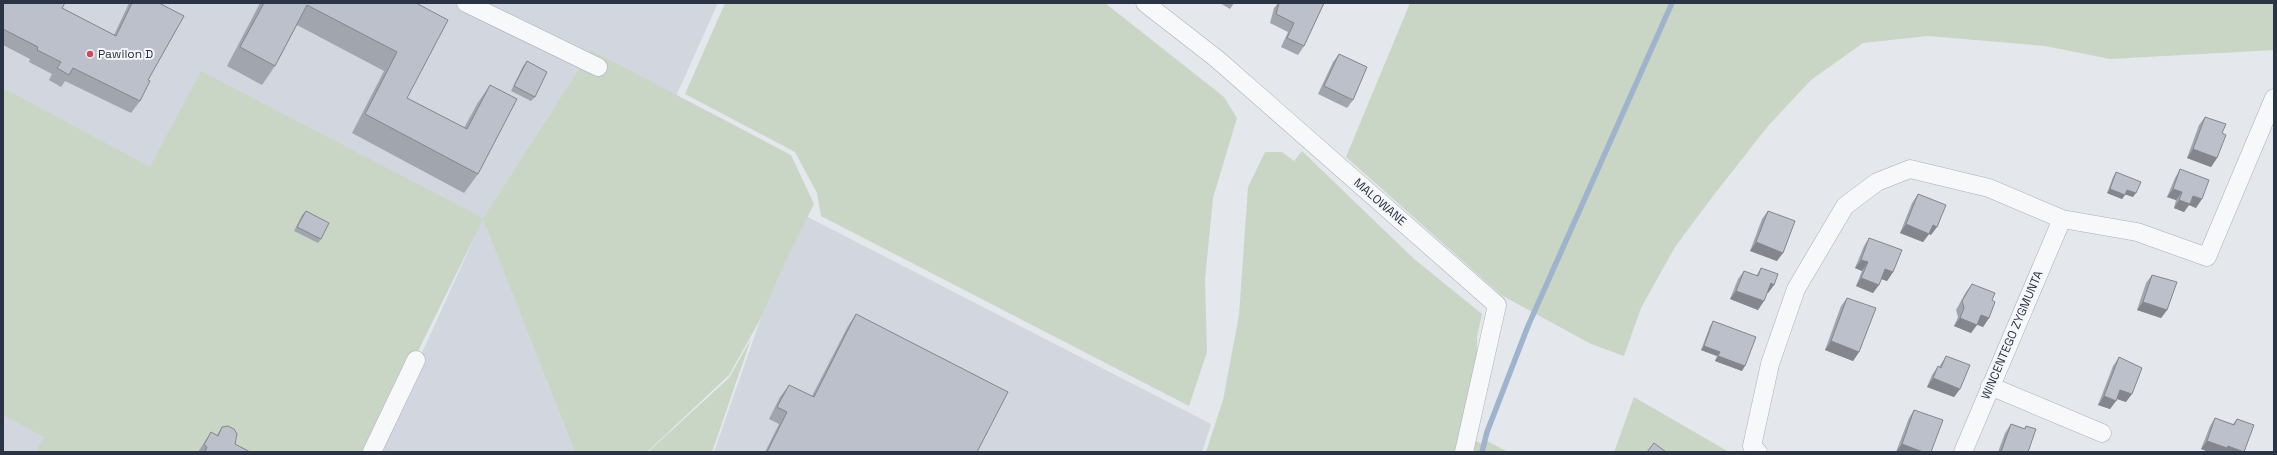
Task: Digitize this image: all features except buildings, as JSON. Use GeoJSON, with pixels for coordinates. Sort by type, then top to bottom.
{"type":"FeatureCollection","features":[{"type":"Feature","properties":{"kind":"street"},"geometry":{"type":"LineString","coordinates":[[466,3],[598,67]]}},
{"type":"Feature","properties":{"kind":"street","name":"MALOWANE"},"geometry":{"type":"LineString","coordinates":[[1145,3],[1217,59],[1497,305],[1464,452]]}},
{"type":"Feature","properties":{"kind":"street"},"geometry":{"type":"LineString","coordinates":[[1755,449],[1770,364],[1796,289],[1845,206],[1877,182],[1910,169],[1989,188],[2062,219],[2137,232],[2207,258],[2274,98]]}},
{"type":"Feature","properties":{"kind":"street","name":"WINCENTEGO ZYGMUNTA"},"geometry":{"type":"LineString","coordinates":[[1963,452],[2062,219]]}},
{"type":"Feature","properties":{"kind":"street"},"geometry":{"type":"LineString","coordinates":[[372,452],[416,360]]}},
{"type":"Feature","properties":{"kind":"street"},"geometry":{"type":"LineString","coordinates":[[1990,386],[2102,433]]}},
{"type":"Feature","properties":{"kind":"shaded area"},"geometry":{"type":"Polygon","coordinates":[[[3,3],[718,3],[676,96],[591,50],[483,218],[575,452],[377,452],[476,234],[368,452],[3,452],[3,3]]]}},
{"type":"Feature","properties":{"kind":"shaded area"},"geometry":{"type":"Polygon","coordinates":[[[798,212],[1211,424],[1202,452],[714,452],[798,212]]]}},
{"type":"Feature","properties":{"kind":"green space"},"geometry":{"type":"Polygon","coordinates":[[[725,3],[1105,3],[1224,97],[1237,118],[1213,198],[1205,279],[1207,352],[1189,406],[821,216],[817,193],[795,152],[685,94],[725,3]]]}},
{"type":"Feature","properties":{"kind":"green space"},"geometry":{"type":"Polygon","coordinates":[[[1410,3],[2274,3],[2274,50],[2110,59],[2045,46],[1928,36],[1863,43],[1811,80],[1768,126],[1713,196],[1675,247],[1641,308],[1624,356],[1591,344],[1501,295],[1346,157],[1410,3]]]}},
{"type":"Feature","properties":{"kind":"green space"},"geometry":{"type":"Polygon","coordinates":[[[591,50],[791,155],[814,204],[785,262],[760,320],[729,375],[647,452],[575,452],[483,219],[368,452],[36,452],[44,437],[3,415],[3,88],[150,167],[201,71],[483,218],[591,50]]]}},
{"type":"Feature","properties":{"kind":"green space"},"geometry":{"type":"Polygon","coordinates":[[[1302,151],[1413,258],[1482,314],[1477,337],[1477,372],[1458,452],[1206,452],[1223,400],[1239,315],[1248,187],[1265,152],[1282,152],[1294,161],[1302,151]]]}},
{"type":"Feature","properties":{"kind":"green space"},"geometry":{"type":"Polygon","coordinates":[[[751,339],[712,452],[648,452],[729,378],[751,339]]]}},
{"type":"Feature","properties":{"kind":"green space"},"geometry":{"type":"Polygon","coordinates":[[[1634,397],[1729,452],[1614,452],[1634,397]]]}},
{"type":"Feature","properties":{"kind":"green space"},"geometry":{"type":"Polygon","coordinates":[[[1472,440],[1484,444],[1485,440],[1508,452],[1470,452],[1472,440]]]}},
{"type":"Feature","properties":{"kind":"waterway"},"geometry":{"type":"LineString","coordinates":[[1482,452],[1487,432],[1528,326],[1672,3]]}},
{"type":"Feature","properties":{"kind":"place","name":"Pawilon D"},"geometry":{"type":"Point","coordinates":[90,54]}}]}
